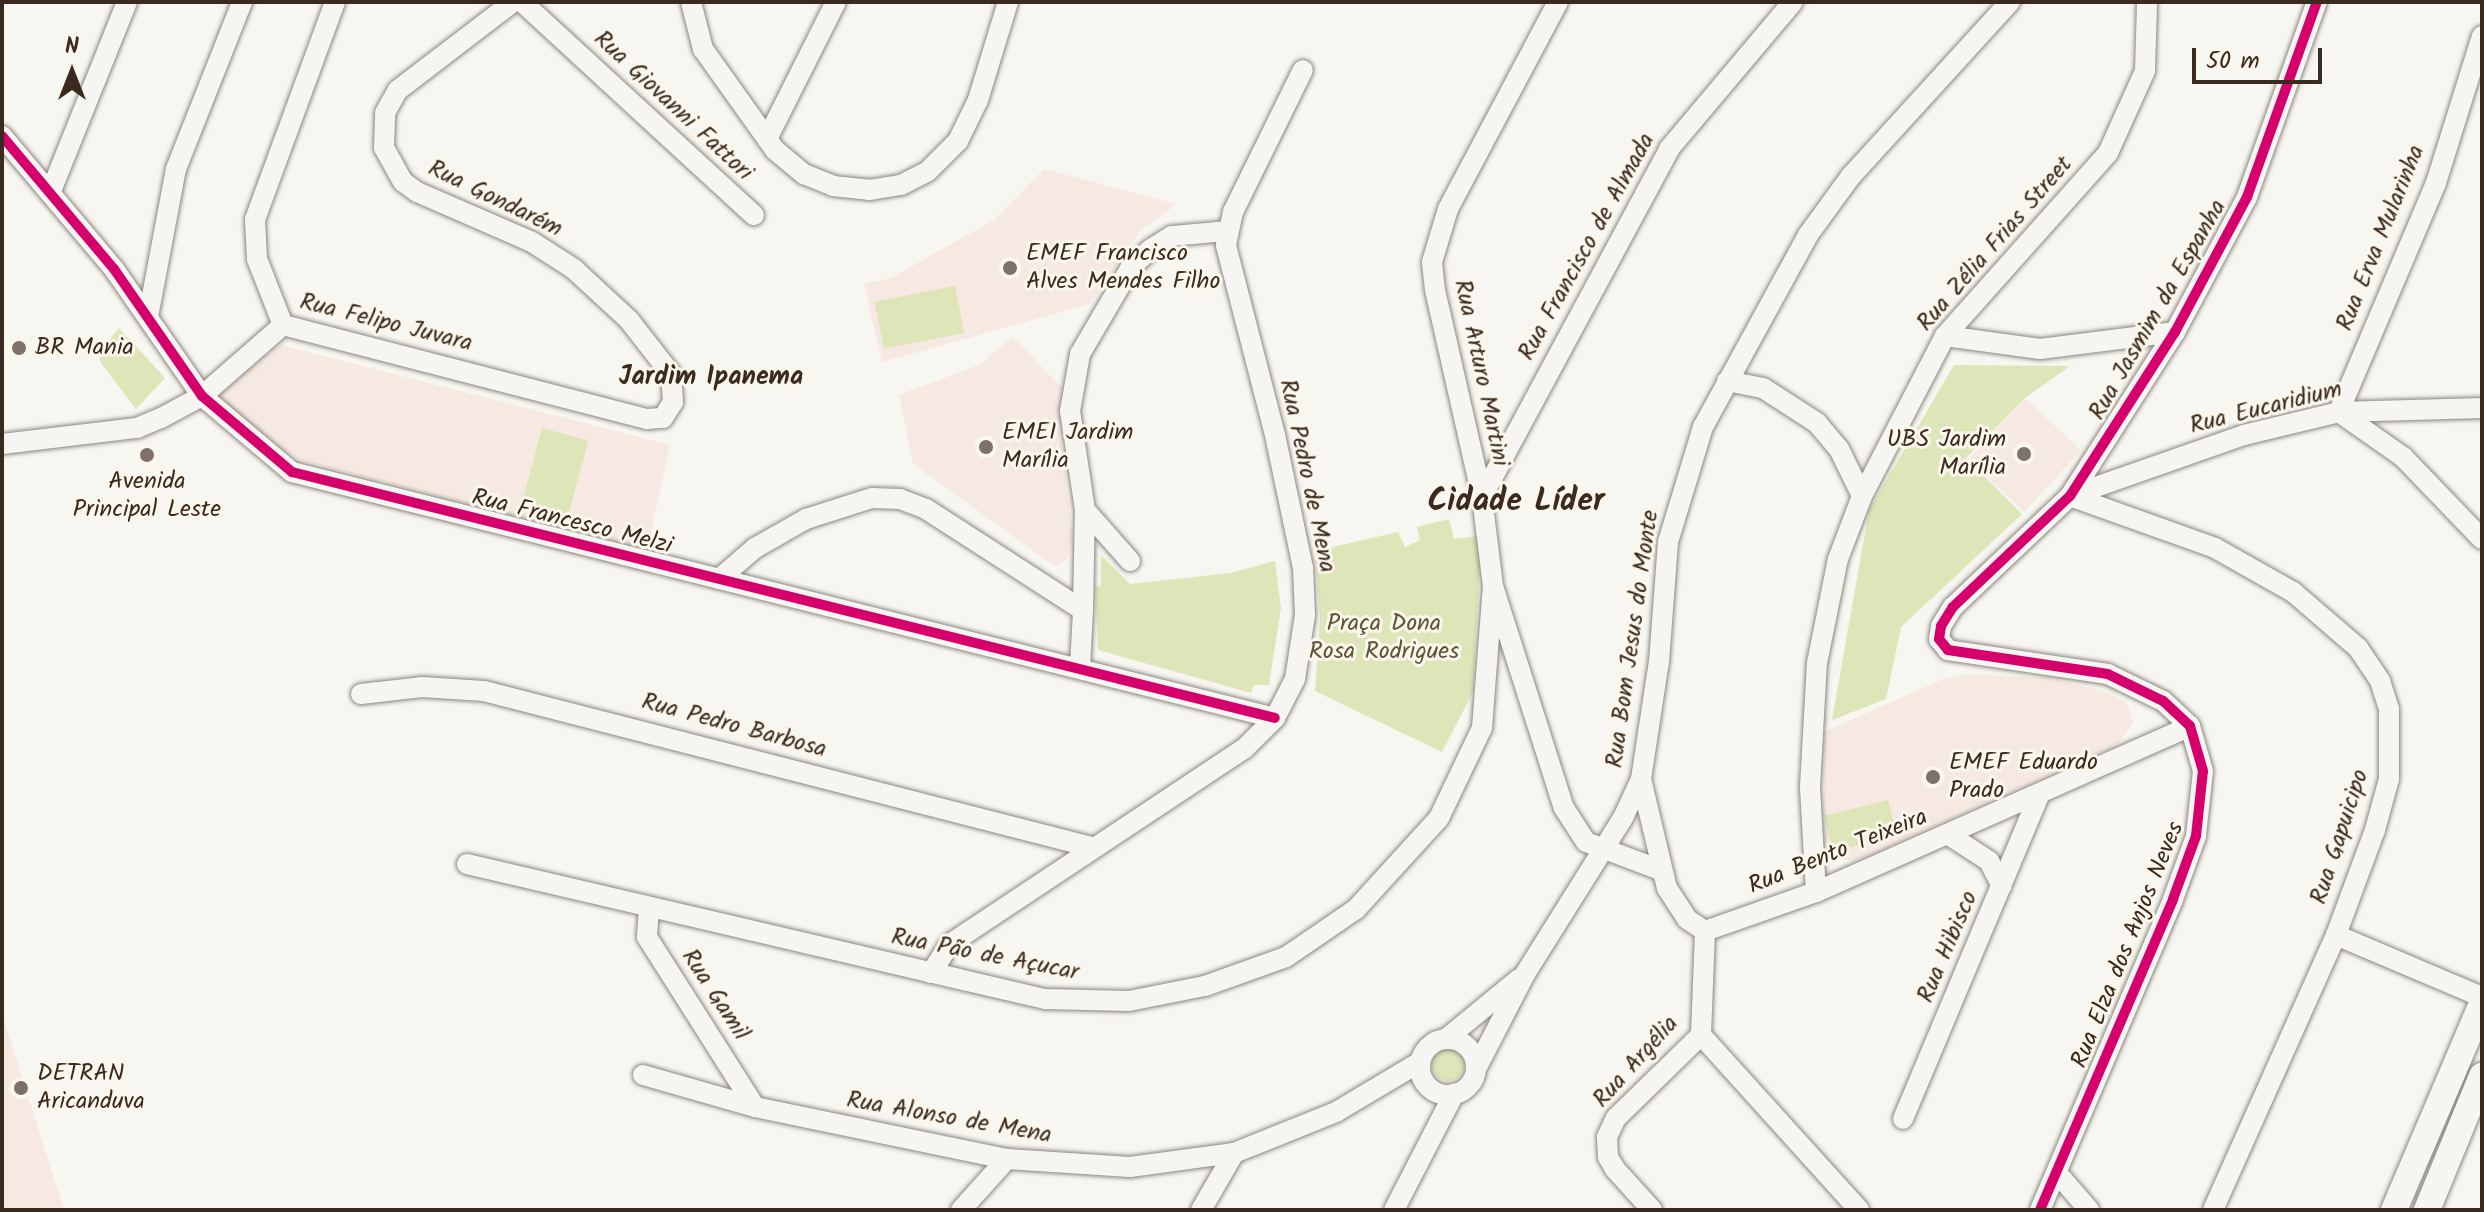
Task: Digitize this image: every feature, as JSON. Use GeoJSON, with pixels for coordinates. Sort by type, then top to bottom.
{"type":"FeatureCollection","features":[{"type":"Feature","properties":{"kind":"main road"},"geometry":{"type":"LineString","coordinates":[[2394,1210],[2482,1004]]}},
{"type":"Feature","properties":{"kind":"main road"},"geometry":{"type":"LineString","coordinates":[[2427,1210],[2482,1076]]}},
{"type":"Feature","properties":{"kind":"street"},"geometry":{"type":"LineString","coordinates":[[51,191],[127,2]]}},
{"type":"Feature","properties":{"kind":"street"},"geometry":{"type":"LineString","coordinates":[[148,317],[176,169],[242,2]]}},
{"type":"Feature","properties":{"kind":"street","name":"Rua Felipo Juvara"},"geometry":{"type":"LineString","coordinates":[[335,2],[255,220],[257,259],[283,325],[647,419],[668,416]]}},
{"type":"Feature","properties":{"kind":"street","name":"Rua Gondarém"},"geometry":{"type":"LineString","coordinates":[[513,2],[398,90],[385,113],[384,148],[403,182],[417,192],[532,242],[574,269],[629,320],[671,374],[673,402],[668,416]]}},
{"type":"Feature","properties":{"kind":"street","name":"Rua Giovanni Fattori"},"geometry":{"type":"LineString","coordinates":[[522,2],[754,215]]}},
{"type":"Feature","properties":{"kind":"street"},"geometry":{"type":"LineString","coordinates":[[691,2],[703,49],[767,139],[804,174],[833,186],[869,190],[901,185],[927,172],[958,141],[978,100],[1008,2]]}},
{"type":"Feature","properties":{"kind":"street"},"geometry":{"type":"LineString","coordinates":[[767,139],[836,2]]}},
{"type":"Feature","properties":{"kind":"street","name":"Rua Arturo Martini"},"geometry":{"type":"LineString","coordinates":[[1558,2],[1448,209],[1432,262],[1482,497],[1493,586],[1564,808],[1576,833],[1603,850]]}},
{"type":"Feature","properties":{"kind":"street","name":"Rua Francisco de Almada"},"geometry":{"type":"LineString","coordinates":[[1482,497],[1669,149],[1793,2]]}},
{"type":"Feature","properties":{"kind":"street","name":"Rua Bom Jesus do Monte"},"geometry":{"type":"LineString","coordinates":[[1476,1069],[1525,974],[1603,850],[1641,779],[1659,662],[1668,542],[1681,486],[1727,381],[1781,277],[1851,176],[2010,2]]}},
{"type":"Feature","properties":{"kind":"street","name":"Rua Zélia Frias Street"},"geometry":{"type":"LineString","coordinates":[[1816,892],[1810,787],[1817,663],[1834,574],[1862,496],[1945,336],[2108,153],[2145,71],[2147,2]]}},
{"type":"Feature","properties":{"kind":"street","name":"Rua Jasmim da Espanha"},"geometry":{"type":"LineString","coordinates":[[2070,496],[2175,332],[2247,197],[2317,2]]}},
{"type":"Feature","properties":{"kind":"street","name":"Rua Erva Mularinha"},"geometry":{"type":"LineString","coordinates":[[2339,412],[2436,183],[2482,36]]}},
{"type":"Feature","properties":{"kind":"street"},"geometry":{"type":"LineString","coordinates":[[1080,667],[1085,510],[1070,411],[1085,343],[1131,267],[1151,249],[1172,236],[1227,231],[1303,70]]}},
{"type":"Feature","properties":{"kind":"street","name":"Rua Francesco Melzi"},"geometry":{"type":"LineString","coordinates":[[2,136],[51,191],[148,317],[202,396],[292,472],[1275,718]]}},
{"type":"Feature","properties":{"kind":"street","name":"Rua Pedro de Mena"},"geometry":{"type":"LineString","coordinates":[[931,973],[950,944],[1091,847],[1211,775],[1275,718],[1295,679],[1302,649],[1303,568],[1275,435],[1230,269],[1227,231]]}},
{"type":"Feature","properties":{"kind":"street"},"geometry":{"type":"LineString","coordinates":[[2,444],[137,428],[202,396],[283,325]]}},
{"type":"Feature","properties":{"kind":"street"},"geometry":{"type":"LineString","coordinates":[[1945,336],[2040,349],[2175,332]]}},
{"type":"Feature","properties":{"kind":"street"},"geometry":{"type":"LineString","coordinates":[[1727,381],[1763,388],[1817,423],[1839,449],[1862,496]]}},
{"type":"Feature","properties":{"kind":"street","name":"Rua Eucaridium"},"geometry":{"type":"LineString","coordinates":[[2070,496],[2244,435],[2339,412],[2482,408]]}},
{"type":"Feature","properties":{"kind":"street"},"geometry":{"type":"LineString","coordinates":[[2339,412],[2403,457],[2482,539]]}},
{"type":"Feature","properties":{"kind":"street"},"geometry":{"type":"LineString","coordinates":[[2070,496],[1953,607],[1941,626],[1942,646],[2108,674],[2163,701],[2190,726]]}},
{"type":"Feature","properties":{"kind":"street","name":"Rua Gapuicipo"},"geometry":{"type":"LineString","coordinates":[[2070,496],[2215,548],[2293,592],[2358,648],[2380,681],[2389,709],[2389,779],[2336,935],[2213,1210]]}},
{"type":"Feature","properties":{"kind":"street"},"geometry":{"type":"LineString","coordinates":[[719,579],[755,548],[806,519],[872,498],[900,499],[926,509],[1083,610]]}},
{"type":"Feature","properties":{"kind":"street"},"geometry":{"type":"LineString","coordinates":[[1085,510],[1130,561]]}},
{"type":"Feature","properties":{"kind":"street","name":"Rua Pão de Açucar"},"geometry":{"type":"LineString","coordinates":[[467,864],[1045,999],[1129,1001],[1242,976],[1311,941],[1356,909],[1439,818],[1482,728],[1493,586]]}},
{"type":"Feature","properties":{"kind":"street","name":"Rua Pedro Barbosa"},"geometry":{"type":"LineString","coordinates":[[361,694],[435,687],[484,691],[1091,847]]}},
{"type":"Feature","properties":{"kind":"street","name":"Rua Bento Teixeira"},"geometry":{"type":"LineString","coordinates":[[1705,931],[1816,892],[2039,796],[2190,726]]}},
{"type":"Feature","properties":{"kind":"street","name":"Rua Elza dos Anjos Neves"},"geometry":{"type":"LineString","coordinates":[[2040,1210],[2196,836],[2203,771],[2190,726]]}},
{"type":"Feature","properties":{"kind":"street"},"geometry":{"type":"LineString","coordinates":[[1641,779],[1660,870],[1677,907],[1705,931]]}},
{"type":"Feature","properties":{"kind":"street","name":"Rua Hibisco"},"geometry":{"type":"LineString","coordinates":[[1903,1119],[2039,796]]}},
{"type":"Feature","properties":{"kind":"street"},"geometry":{"type":"LineString","coordinates":[[1949,835],[1989,861],[2002,886]]}},
{"type":"Feature","properties":{"kind":"street"},"geometry":{"type":"LineString","coordinates":[[1603,850],[1627,854],[1660,870]]}},
{"type":"Feature","properties":{"kind":"street","name":"Rua Gamil"},"geometry":{"type":"LineString","coordinates":[[649,907],[647,937],[755,1107]]}},
{"type":"Feature","properties":{"kind":"street","name":"Rua Argélia"},"geometry":{"type":"LineString","coordinates":[[1652,1210],[1615,1169],[1608,1157],[1607,1137],[1622,1112],[1701,1035],[1705,931]]}},
{"type":"Feature","properties":{"kind":"street"},"geometry":{"type":"LineString","coordinates":[[2336,935],[2482,997]]}},
{"type":"Feature","properties":{"kind":"street","name":"Rua Bom Jesus do Monte"},"geometry":{"type":"LineString","coordinates":[[1446,1039],[1525,974]]}},
{"type":"Feature","properties":{"kind":"street"},"geometry":{"type":"LineString","coordinates":[[1701,1035],[1859,1210]]}},
{"type":"Feature","properties":{"kind":"street"},"geometry":{"type":"LineString","coordinates":[[1394,1210],[1454,1094],[1468,1086],[1476,1069],[1464,1044],[1446,1039],[1429,1047],[1420,1062],[1426,1084],[1438,1093],[1454,1094]]}},
{"type":"Feature","properties":{"kind":"street","name":"Rua Alonso de Mena"},"geometry":{"type":"LineString","coordinates":[[643,1075],[755,1107],[1007,1159],[1130,1167],[1234,1153],[1336,1112],[1420,1062]]}},
{"type":"Feature","properties":{"kind":"street"},"geometry":{"type":"LineString","coordinates":[[1201,1210],[1234,1153]]}},
{"type":"Feature","properties":{"kind":"street"},"geometry":{"type":"LineString","coordinates":[[961,1210],[1007,1159]]}},
{"type":"Feature","properties":{"kind":"street"},"geometry":{"type":"LineString","coordinates":[[2057,1173],[2089,1210]]}},
{"type":"Feature","properties":{"kind":"shaded area","name":"EMEF Francisco Alves Mendes Filho"},"geometry":{"type":"Polygon","coordinates":[[[1044,169],[1177,204],[1141,230],[1090,304],[882,362],[864,284],[891,278],[994,220],[1044,169]]]}},
{"type":"Feature","properties":{"kind":"shaded area","name":"EMEI Jardim Marília"},"geometry":{"type":"Polygon","coordinates":[[[1013,337],[1062,388],[1061,440],[1073,539],[1067,559],[1056,567],[913,464],[899,395],[979,365],[1013,337]]]}},
{"type":"Feature","properties":{"kind":"shaded area"},"geometry":{"type":"Polygon","coordinates":[[[281,345],[670,445],[649,541],[637,548],[303,461],[270,444],[215,394],[281,345]]]}},
{"type":"Feature","properties":{"kind":"shaded area","name":"UBS Jardim Marília"},"geometry":{"type":"Polygon","coordinates":[[[2025,398],[2081,451],[2024,512],[1968,459],[2025,398]]]}},
{"type":"Feature","properties":{"kind":"shaded area","name":"EMEF Eduardo Prado"},"geometry":{"type":"Polygon","coordinates":[[[1968,674],[2051,678],[2105,692],[2127,703],[2133,723],[2118,744],[1856,861],[1833,859],[1823,843],[1824,732],[1943,679],[1968,674]]]}},
{"type":"Feature","properties":{"kind":"shaded area","name":"DETRAN Aricanduva"},"geometry":{"type":"Polygon","coordinates":[[[2,1014],[64,1210],[2,1210],[2,1014]]]}},
{"type":"Feature","properties":{"kind":"green space"},"geometry":{"type":"Polygon","coordinates":[[[955,286],[964,333],[884,349],[875,302],[955,286]]]}},
{"type":"Feature","properties":{"kind":"green space"},"geometry":{"type":"Polygon","coordinates":[[[119,328],[165,378],[136,409],[101,363],[99,352],[119,328]]]}},
{"type":"Feature","properties":{"kind":"green space"},"geometry":{"type":"Polygon","coordinates":[[[1954,365],[2070,366],[2025,398],[1966,458],[2022,514],[1901,627],[1886,699],[1832,720],[1869,510],[1954,365]]]}},
{"type":"Feature","properties":{"kind":"green space"},"geometry":{"type":"Polygon","coordinates":[[[542,428],[588,440],[568,517],[522,504],[542,428]]]}},
{"type":"Feature","properties":{"kind":"green space","name":"Praça Dona Rosa Rodrigues"},"geometry":{"type":"Polygon","coordinates":[[[1449,519],[1454,539],[1479,536],[1480,561],[1473,692],[1442,752],[1315,691],[1320,619],[1315,551],[1398,532],[1405,547],[1420,540],[1417,527],[1449,519]]]}},
{"type":"Feature","properties":{"kind":"green space"},"geometry":{"type":"Polygon","coordinates":[[[1101,555],[1130,584],[1230,573],[1275,561],[1281,608],[1269,685],[1254,685],[1251,693],[1098,650],[1095,587],[1101,586],[1101,555]]]}},
{"type":"Feature","properties":{"kind":"green space"},"geometry":{"type":"Polygon","coordinates":[[[1888,800],[1897,836],[1833,852],[1824,816],[1888,800]]]}},
{"type":"Feature","properties":{"kind":"green space"},"geometry":{"type":"Polygon","coordinates":[[[1448,1049],[1459,1054],[1464,1065],[1459,1076],[1448,1081],[1437,1076],[1432,1065],[1437,1054],[1448,1049]]]}},
{"type":"Feature","properties":{"kind":"cycle path"},"geometry":{"type":"LineString","coordinates":[[2040,1210],[2173,899],[2196,836],[2203,771],[2190,726],[2163,701],[2108,674],[1948,650],[1939,639],[1941,626],[1953,607],[2070,496],[2175,332],[2247,197],[2317,2]]}},
{"type":"Feature","properties":{"kind":"cycle path"},"geometry":{"type":"LineString","coordinates":[[2,136],[114,269],[202,396],[292,472],[1275,718]]}},
{"type":"Feature","properties":{"kind":"place","name":"EMEF Francisco Alves Mendes Filho"},"geometry":{"type":"Point","coordinates":[1010,268]}},
{"type":"Feature","properties":{"kind":"place","name":"BR Mania"},"geometry":{"type":"Point","coordinates":[19,348]}},
{"type":"Feature","properties":{"kind":"place","name":"EMEI Jardim Marília"},"geometry":{"type":"Point","coordinates":[986,447]}},
{"type":"Feature","properties":{"kind":"place","name":"UBS Jardim Marília"},"geometry":{"type":"Point","coordinates":[2024,454]}},
{"type":"Feature","properties":{"kind":"place","name":"Avenida Principal Leste"},"geometry":{"type":"Point","coordinates":[147,455]}},
{"type":"Feature","properties":{"kind":"place","name":"EMEF Eduardo Prado"},"geometry":{"type":"Point","coordinates":[1933,777]}},
{"type":"Feature","properties":{"kind":"place","name":"DETRAN Aricanduva"},"geometry":{"type":"Point","coordinates":[21,1088]}},
{"type":"Feature","properties":{"kind":"district","name":"Jardim Ipanema"},"geometry":{"type":"Point","coordinates":[711,378]}},
{"type":"Feature","properties":{"kind":"district","name":"Cidade Líder"},"geometry":{"type":"Point","coordinates":[1516,502]}}]}
